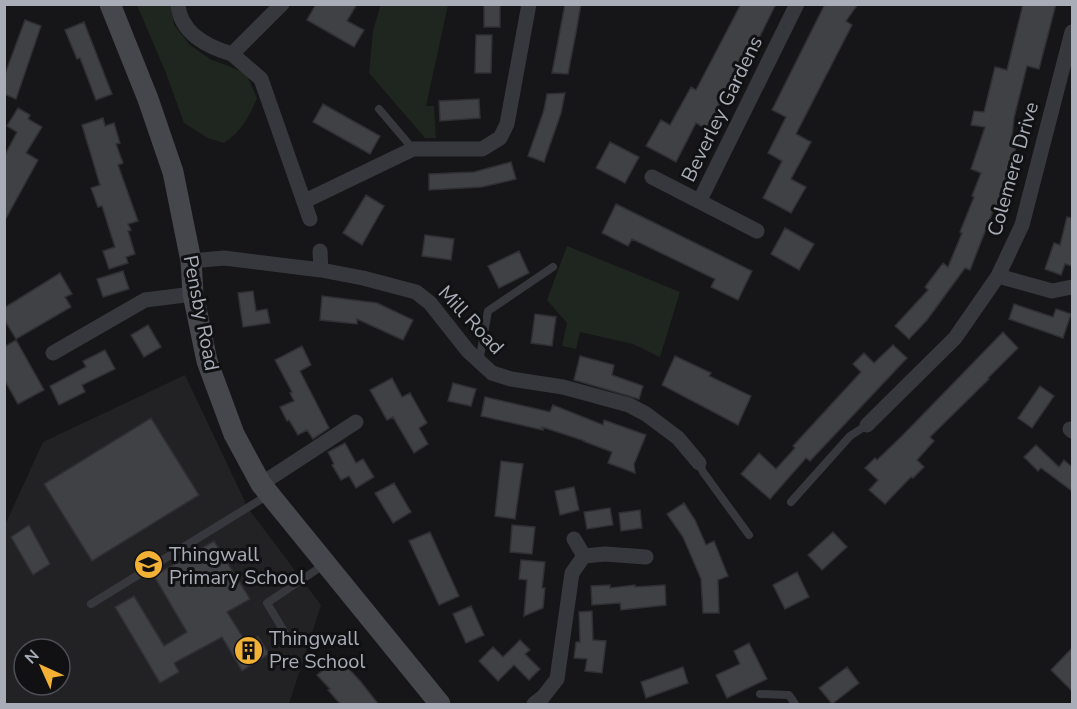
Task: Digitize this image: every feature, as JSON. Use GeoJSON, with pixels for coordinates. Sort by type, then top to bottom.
{"type":"FeatureCollection","features":[{"type":"Feature","properties":{"kind":"main road","name":"Pensby Road"},"geometry":{"type":"LineString","coordinates":[[110,4],[148,99],[173,172],[191,261],[193,294],[207,361],[234,434],[265,489],[440,705]]}},
{"type":"Feature","properties":{"kind":"street"},"geometry":{"type":"LineString","coordinates":[[178,4],[179,12],[193,35],[211,48],[232,54],[261,80],[310,219]]}},
{"type":"Feature","properties":{"kind":"street"},"geometry":{"type":"LineString","coordinates":[[232,54],[282,4]]}},
{"type":"Feature","properties":{"kind":"street"},"geometry":{"type":"LineString","coordinates":[[305,201],[413,149],[482,149],[500,138],[507,124],[529,4]]}},
{"type":"Feature","properties":{"kind":"street","name":"Beverley Gardens"},"geometry":{"type":"LineString","coordinates":[[700,200],[797,4]]}},
{"type":"Feature","properties":{"kind":"street","name":"Colemere Drive"},"geometry":{"type":"LineString","coordinates":[[867,425],[956,338],[998,276],[1023,225],[1072,32]]}},
{"type":"Feature","properties":{"kind":"street","name":"Beverley Gardens"},"geometry":{"type":"LineString","coordinates":[[652,177],[757,231]]}},
{"type":"Feature","properties":{"kind":"street"},"geometry":{"type":"LineString","coordinates":[[320,251],[321,270]]}},
{"type":"Feature","properties":{"kind":"street","name":"Mill Road"},"geometry":{"type":"LineString","coordinates":[[191,261],[224,258],[321,270],[416,292],[430,303],[478,362],[492,373],[511,379],[563,387],[630,405],[678,438],[699,463]]}},
{"type":"Feature","properties":{"kind":"street"},"geometry":{"type":"LineString","coordinates":[[998,276],[1052,291],[1072,287]]}},
{"type":"Feature","properties":{"kind":"street"},"geometry":{"type":"LineString","coordinates":[[52,352],[145,300],[193,294]]}},
{"type":"Feature","properties":{"kind":"street"},"geometry":{"type":"LineString","coordinates":[[265,489],[356,422]]}},
{"type":"Feature","properties":{"kind":"street"},"geometry":{"type":"LineString","coordinates":[[574,539],[584,556]]}},
{"type":"Feature","properties":{"kind":"street"},"geometry":{"type":"LineString","coordinates":[[534,705],[556,679],[572,573],[584,556],[605,554],[646,557]]}},
{"type":"Feature","properties":{"kind":"lane"},"geometry":{"type":"LineString","coordinates":[[379,109],[413,149]]}},
{"type":"Feature","properties":{"kind":"lane"},"geometry":{"type":"LineString","coordinates":[[478,362],[488,311],[553,267]]}},
{"type":"Feature","properties":{"kind":"lane"},"geometry":{"type":"LineString","coordinates":[[791,502],[850,436],[867,425]]}},
{"type":"Feature","properties":{"kind":"lane"},"geometry":{"type":"LineString","coordinates":[[699,463],[748,535]]}},
{"type":"Feature","properties":{"kind":"lane"},"geometry":{"type":"LineString","coordinates":[[92,604],[265,489]]}},
{"type":"Feature","properties":{"kind":"lane"},"geometry":{"type":"LineString","coordinates":[[291,642],[267,603],[326,564]]}},
{"type":"Feature","properties":{"kind":"lane"},"geometry":{"type":"LineString","coordinates":[[760,694],[789,695],[795,705]]}},
{"type":"Feature","properties":{"kind":"shaded area"},"geometry":{"type":"Polygon","coordinates":[[[381,4],[448,5],[426,106],[434,106],[436,138],[425,138],[369,73],[373,31],[381,4]]]}},
{"type":"Feature","properties":{"kind":"shaded area"},"geometry":{"type":"Polygon","coordinates":[[[137,5],[171,5],[174,25],[190,45],[210,59],[246,73],[257,98],[236,134],[224,143],[208,138],[184,123],[137,5]]]}},
{"type":"Feature","properties":{"kind":"shaded area"},"geometry":{"type":"Polygon","coordinates":[[[567,246],[680,292],[660,357],[633,344],[580,332],[576,349],[562,346],[567,323],[547,300],[567,246]]]}},
{"type":"Feature","properties":{"kind":"shaded area","name":"Thingwall Primary School"},"geometry":{"type":"Polygon","coordinates":[[[185,375],[248,508],[321,605],[289,704],[5,704],[5,525],[43,442],[185,375]]]}},
{"type":"Feature","properties":{"kind":"building"},"geometry":{"type":"Polygon","coordinates":[[[316,4],[357,4],[347,21],[364,30],[354,47],[307,20],[316,4]]]}},
{"type":"Feature","properties":{"kind":"building"},"geometry":{"type":"Polygon","coordinates":[[[484,4],[500,4],[500,27],[484,27],[484,4]]]}},
{"type":"Feature","properties":{"kind":"building"},"geometry":{"type":"Polygon","coordinates":[[[565,4],[581,4],[577,27],[568,74],[552,73],[565,4]]]}},
{"type":"Feature","properties":{"kind":"building"},"geometry":{"type":"Polygon","coordinates":[[[741,4],[776,4],[730,96],[725,94],[706,129],[696,123],[676,162],[646,146],[661,120],[670,125],[691,87],[696,90],[741,4]]]}},
{"type":"Feature","properties":{"kind":"building"},"geometry":{"type":"Polygon","coordinates":[[[825,4],[858,4],[846,21],[852,25],[796,134],[811,142],[791,179],[806,187],[791,213],[763,198],[782,161],[768,153],[786,117],[772,110],[825,4]]]}},
{"type":"Feature","properties":{"kind":"building"},"geometry":{"type":"Polygon","coordinates":[[[1023,4],[1056,4],[1039,69],[1027,66],[1014,118],[1012,136],[1019,139],[1012,163],[970,270],[965,268],[927,320],[909,339],[895,326],[928,290],[925,287],[943,263],[948,267],[962,233],[960,232],[981,173],[971,169],[985,127],[971,125],[974,111],[984,112],[995,67],[1007,70],[1023,4]]]}},
{"type":"Feature","properties":{"kind":"building"},"geometry":{"type":"Polygon","coordinates":[[[25,20],[41,26],[16,99],[4,94],[4,77],[25,20]]]}},
{"type":"Feature","properties":{"kind":"building"},"geometry":{"type":"Polygon","coordinates":[[[84,22],[112,94],[96,100],[80,58],[77,59],[65,30],[84,22]]]}},
{"type":"Feature","properties":{"kind":"building"},"geometry":{"type":"Polygon","coordinates":[[[476,35],[492,35],[491,73],[475,73],[476,35]]]}},
{"type":"Feature","properties":{"kind":"building"},"geometry":{"type":"Polygon","coordinates":[[[565,93],[561,113],[544,162],[528,156],[544,110],[547,94],[565,93]]]}},
{"type":"Feature","properties":{"kind":"building"},"geometry":{"type":"Polygon","coordinates":[[[479,99],[480,118],[440,121],[439,101],[479,99]]]}},
{"type":"Feature","properties":{"kind":"building"},"geometry":{"type":"Polygon","coordinates":[[[323,104],[380,136],[370,154],[313,122],[323,104]]]}},
{"type":"Feature","properties":{"kind":"building"},"geometry":{"type":"Polygon","coordinates":[[[18,108],[30,115],[28,119],[42,127],[26,153],[38,160],[4,222],[4,157],[17,132],[7,126],[18,108]]]}},
{"type":"Feature","properties":{"kind":"building"},"geometry":{"type":"Polygon","coordinates":[[[103,118],[105,126],[114,123],[120,143],[116,144],[123,163],[118,165],[138,221],[128,224],[135,254],[126,257],[128,263],[109,269],[103,251],[115,247],[102,206],[98,207],[91,188],[100,185],[82,125],[103,118]]]}},
{"type":"Feature","properties":{"kind":"building"},"geometry":{"type":"Polygon","coordinates":[[[610,142],[639,157],[625,183],[596,168],[610,142]]]}},
{"type":"Feature","properties":{"kind":"building"},"geometry":{"type":"Polygon","coordinates":[[[511,162],[516,179],[482,187],[429,190],[429,174],[474,172],[511,162]]]}},
{"type":"Feature","properties":{"kind":"building"},"geometry":{"type":"Polygon","coordinates":[[[366,195],[384,206],[362,245],[343,233],[366,195]]]}},
{"type":"Feature","properties":{"kind":"building"},"geometry":{"type":"Polygon","coordinates":[[[616,204],[752,271],[738,300],[711,287],[715,279],[632,239],[628,246],[602,233],[616,204]]]}},
{"type":"Feature","properties":{"kind":"building"},"geometry":{"type":"Polygon","coordinates":[[[1067,217],[1072,218],[1072,266],[1065,264],[1061,275],[1045,269],[1054,243],[1060,245],[1067,217]]]}},
{"type":"Feature","properties":{"kind":"building"},"geometry":{"type":"Polygon","coordinates":[[[785,228],[814,244],[799,270],[771,254],[785,228]]]}},
{"type":"Feature","properties":{"kind":"building"},"geometry":{"type":"Polygon","coordinates":[[[425,235],[454,239],[451,260],[422,256],[425,235]]]}},
{"type":"Feature","properties":{"kind":"building"},"geometry":{"type":"Polygon","coordinates":[[[519,251],[529,273],[499,288],[488,266],[519,251]]]}},
{"type":"Feature","properties":{"kind":"building"},"geometry":{"type":"Polygon","coordinates":[[[123,271],[129,289],[103,297],[97,279],[123,271]]]}},
{"type":"Feature","properties":{"kind":"building"},"geometry":{"type":"Polygon","coordinates":[[[60,273],[72,294],[65,297],[71,307],[16,339],[4,319],[4,308],[60,273]]]}},
{"type":"Feature","properties":{"kind":"building"},"geometry":{"type":"Polygon","coordinates":[[[253,291],[256,311],[267,309],[270,323],[243,327],[238,293],[253,291]]]}},
{"type":"Feature","properties":{"kind":"building"},"geometry":{"type":"Polygon","coordinates":[[[322,296],[377,303],[413,320],[403,340],[357,319],[357,324],[320,320],[322,296]]]}},
{"type":"Feature","properties":{"kind":"building"},"geometry":{"type":"Polygon","coordinates":[[[1014,304],[1053,317],[1056,309],[1071,314],[1063,338],[1009,319],[1014,304]]]}},
{"type":"Feature","properties":{"kind":"building"},"geometry":{"type":"Polygon","coordinates":[[[535,314],[556,317],[552,346],[531,343],[535,314]]]}},
{"type":"Feature","properties":{"kind":"building"},"geometry":{"type":"Polygon","coordinates":[[[148,325],[161,347],[144,357],[131,335],[148,325]]]}},
{"type":"Feature","properties":{"kind":"building"},"geometry":{"type":"Polygon","coordinates":[[[1003,332],[1018,348],[930,437],[934,441],[917,460],[924,467],[885,504],[869,490],[878,480],[865,468],[902,436],[1003,332]]]}},
{"type":"Feature","properties":{"kind":"building"},"geometry":{"type":"Polygon","coordinates":[[[16,340],[44,390],[18,404],[4,379],[4,347],[16,340]]]}},
{"type":"Feature","properties":{"kind":"building"},"geometry":{"type":"Polygon","coordinates":[[[893,345],[907,358],[810,461],[806,458],[770,499],[741,474],[759,453],[776,469],[795,448],[793,446],[861,372],[853,364],[864,353],[874,363],[893,345]]]}},
{"type":"Feature","properties":{"kind":"building"},"geometry":{"type":"Polygon","coordinates":[[[302,346],[311,365],[300,371],[329,428],[313,439],[307,430],[298,435],[280,407],[294,401],[290,393],[292,392],[275,360],[302,346]]]}},
{"type":"Feature","properties":{"kind":"building"},"geometry":{"type":"Polygon","coordinates":[[[105,350],[115,369],[82,385],[85,392],[59,405],[50,386],[86,367],[83,361],[105,350]]]}},
{"type":"Feature","properties":{"kind":"building"},"geometry":{"type":"Polygon","coordinates":[[[580,356],[614,365],[612,375],[643,386],[639,399],[574,380],[580,356]]]}},
{"type":"Feature","properties":{"kind":"building"},"geometry":{"type":"Polygon","coordinates":[[[675,356],[711,373],[709,376],[751,396],[738,425],[662,385],[675,356]]]}},
{"type":"Feature","properties":{"kind":"building"},"geometry":{"type":"Polygon","coordinates":[[[392,378],[402,397],[410,393],[427,423],[419,428],[428,444],[414,453],[393,417],[387,420],[370,390],[392,378]]]}},
{"type":"Feature","properties":{"kind":"building"},"geometry":{"type":"Polygon","coordinates":[[[453,383],[476,389],[471,406],[448,401],[453,383]]]}},
{"type":"Feature","properties":{"kind":"building"},"geometry":{"type":"Polygon","coordinates":[[[1040,386],[1054,396],[1032,428],[1018,418],[1040,386]]]}},
{"type":"Feature","properties":{"kind":"building"},"geometry":{"type":"Polygon","coordinates":[[[485,397],[550,412],[553,405],[603,425],[604,420],[646,435],[634,464],[635,473],[608,463],[612,452],[583,441],[585,441],[542,427],[543,430],[481,416],[485,397]]]}},
{"type":"Feature","properties":{"kind":"building"},"geometry":{"type":"Polygon","coordinates":[[[151,418],[199,495],[92,561],[44,484],[151,418]]]}},
{"type":"Feature","properties":{"kind":"building"},"geometry":{"type":"Polygon","coordinates":[[[345,443],[356,463],[363,459],[374,477],[356,488],[349,476],[341,480],[332,465],[334,464],[328,452],[345,443]]]}},
{"type":"Feature","properties":{"kind":"building"},"geometry":{"type":"Polygon","coordinates":[[[1036,445],[1059,467],[1064,460],[1072,467],[1072,491],[1041,468],[1038,471],[1024,457],[1036,445]]]}},
{"type":"Feature","properties":{"kind":"building"},"geometry":{"type":"Polygon","coordinates":[[[501,461],[523,464],[515,519],[495,516],[501,461]]]}},
{"type":"Feature","properties":{"kind":"building"},"geometry":{"type":"Polygon","coordinates":[[[394,483],[411,512],[393,523],[375,493],[394,483]]]}},
{"type":"Feature","properties":{"kind":"building"},"geometry":{"type":"Polygon","coordinates":[[[574,487],[579,510],[560,515],[555,491],[574,487]]]}},
{"type":"Feature","properties":{"kind":"building"},"geometry":{"type":"Polygon","coordinates":[[[684,503],[695,520],[706,545],[714,541],[728,576],[718,580],[719,613],[703,613],[701,579],[683,537],[667,514],[684,503]]]}},
{"type":"Feature","properties":{"kind":"building"},"geometry":{"type":"Polygon","coordinates":[[[610,508],[613,525],[587,529],[584,512],[610,508]]]}},
{"type":"Feature","properties":{"kind":"building"},"geometry":{"type":"Polygon","coordinates":[[[640,510],[642,528],[621,531],[619,513],[640,510]]]}},
{"type":"Feature","properties":{"kind":"building"},"geometry":{"type":"Polygon","coordinates":[[[29,525],[50,564],[33,575],[11,537],[29,525]]]}},
{"type":"Feature","properties":{"kind":"building"},"geometry":{"type":"Polygon","coordinates":[[[512,525],[535,527],[532,554],[510,552],[512,525]]]}},
{"type":"Feature","properties":{"kind":"building"},"geometry":{"type":"Polygon","coordinates":[[[430,532],[459,596],[439,605],[409,541],[430,532]]]}},
{"type":"Feature","properties":{"kind":"building"},"geometry":{"type":"Polygon","coordinates":[[[833,532],[847,547],[822,570],[808,555],[833,532]]]}},
{"type":"Feature","properties":{"kind":"building"},"geometry":{"type":"Polygon","coordinates":[[[214,541],[250,599],[227,612],[247,644],[258,636],[269,654],[242,671],[222,637],[174,663],[179,672],[160,683],[115,607],[134,596],[164,646],[187,632],[154,576],[214,541]]]}},
{"type":"Feature","properties":{"kind":"building"},"geometry":{"type":"Polygon","coordinates":[[[521,560],[545,562],[542,588],[545,588],[543,608],[524,616],[527,580],[519,579],[521,560]]]}},
{"type":"Feature","properties":{"kind":"building"},"geometry":{"type":"Polygon","coordinates":[[[797,572],[809,597],[785,609],[773,585],[797,572]]]}},
{"type":"Feature","properties":{"kind":"building"},"geometry":{"type":"Polygon","coordinates":[[[610,585],[610,588],[665,585],[666,605],[621,610],[620,603],[592,605],[591,586],[610,585]]]}},
{"type":"Feature","properties":{"kind":"building"},"geometry":{"type":"Polygon","coordinates":[[[471,606],[484,635],[466,643],[453,614],[471,606]]]}},
{"type":"Feature","properties":{"kind":"building"},"geometry":{"type":"Polygon","coordinates":[[[592,611],[593,640],[606,641],[602,673],[585,671],[587,659],[574,658],[576,642],[580,642],[579,612],[592,611]]]}},
{"type":"Feature","properties":{"kind":"building"},"geometry":{"type":"Polygon","coordinates":[[[520,640],[530,650],[525,654],[540,669],[529,680],[514,665],[498,681],[479,661],[493,647],[503,657],[520,640]]]}},
{"type":"Feature","properties":{"kind":"building"},"geometry":{"type":"Polygon","coordinates":[[[749,643],[767,679],[727,698],[716,675],[740,664],[734,651],[749,643]]]}},
{"type":"Feature","properties":{"kind":"building"},"geometry":{"type":"Polygon","coordinates":[[[1072,648],[1072,691],[1051,670],[1072,648]]]}},
{"type":"Feature","properties":{"kind":"building"},"geometry":{"type":"Polygon","coordinates":[[[338,657],[379,705],[341,705],[328,690],[330,689],[317,675],[338,657]]]}},
{"type":"Feature","properties":{"kind":"building"},"geometry":{"type":"Polygon","coordinates":[[[683,667],[688,683],[646,698],[641,682],[683,667]]]}},
{"type":"Feature","properties":{"kind":"building"},"geometry":{"type":"Polygon","coordinates":[[[847,667],[859,683],[832,704],[819,688],[847,667]]]}},
{"type":"Feature","properties":{"kind":"place","name":"Thingwall Primary School"},"geometry":{"type":"Point","coordinates":[148,565]}},
{"type":"Feature","properties":{"kind":"place","name":"Thingwall Pre School"},"geometry":{"type":"Point","coordinates":[248,650]}}]}
